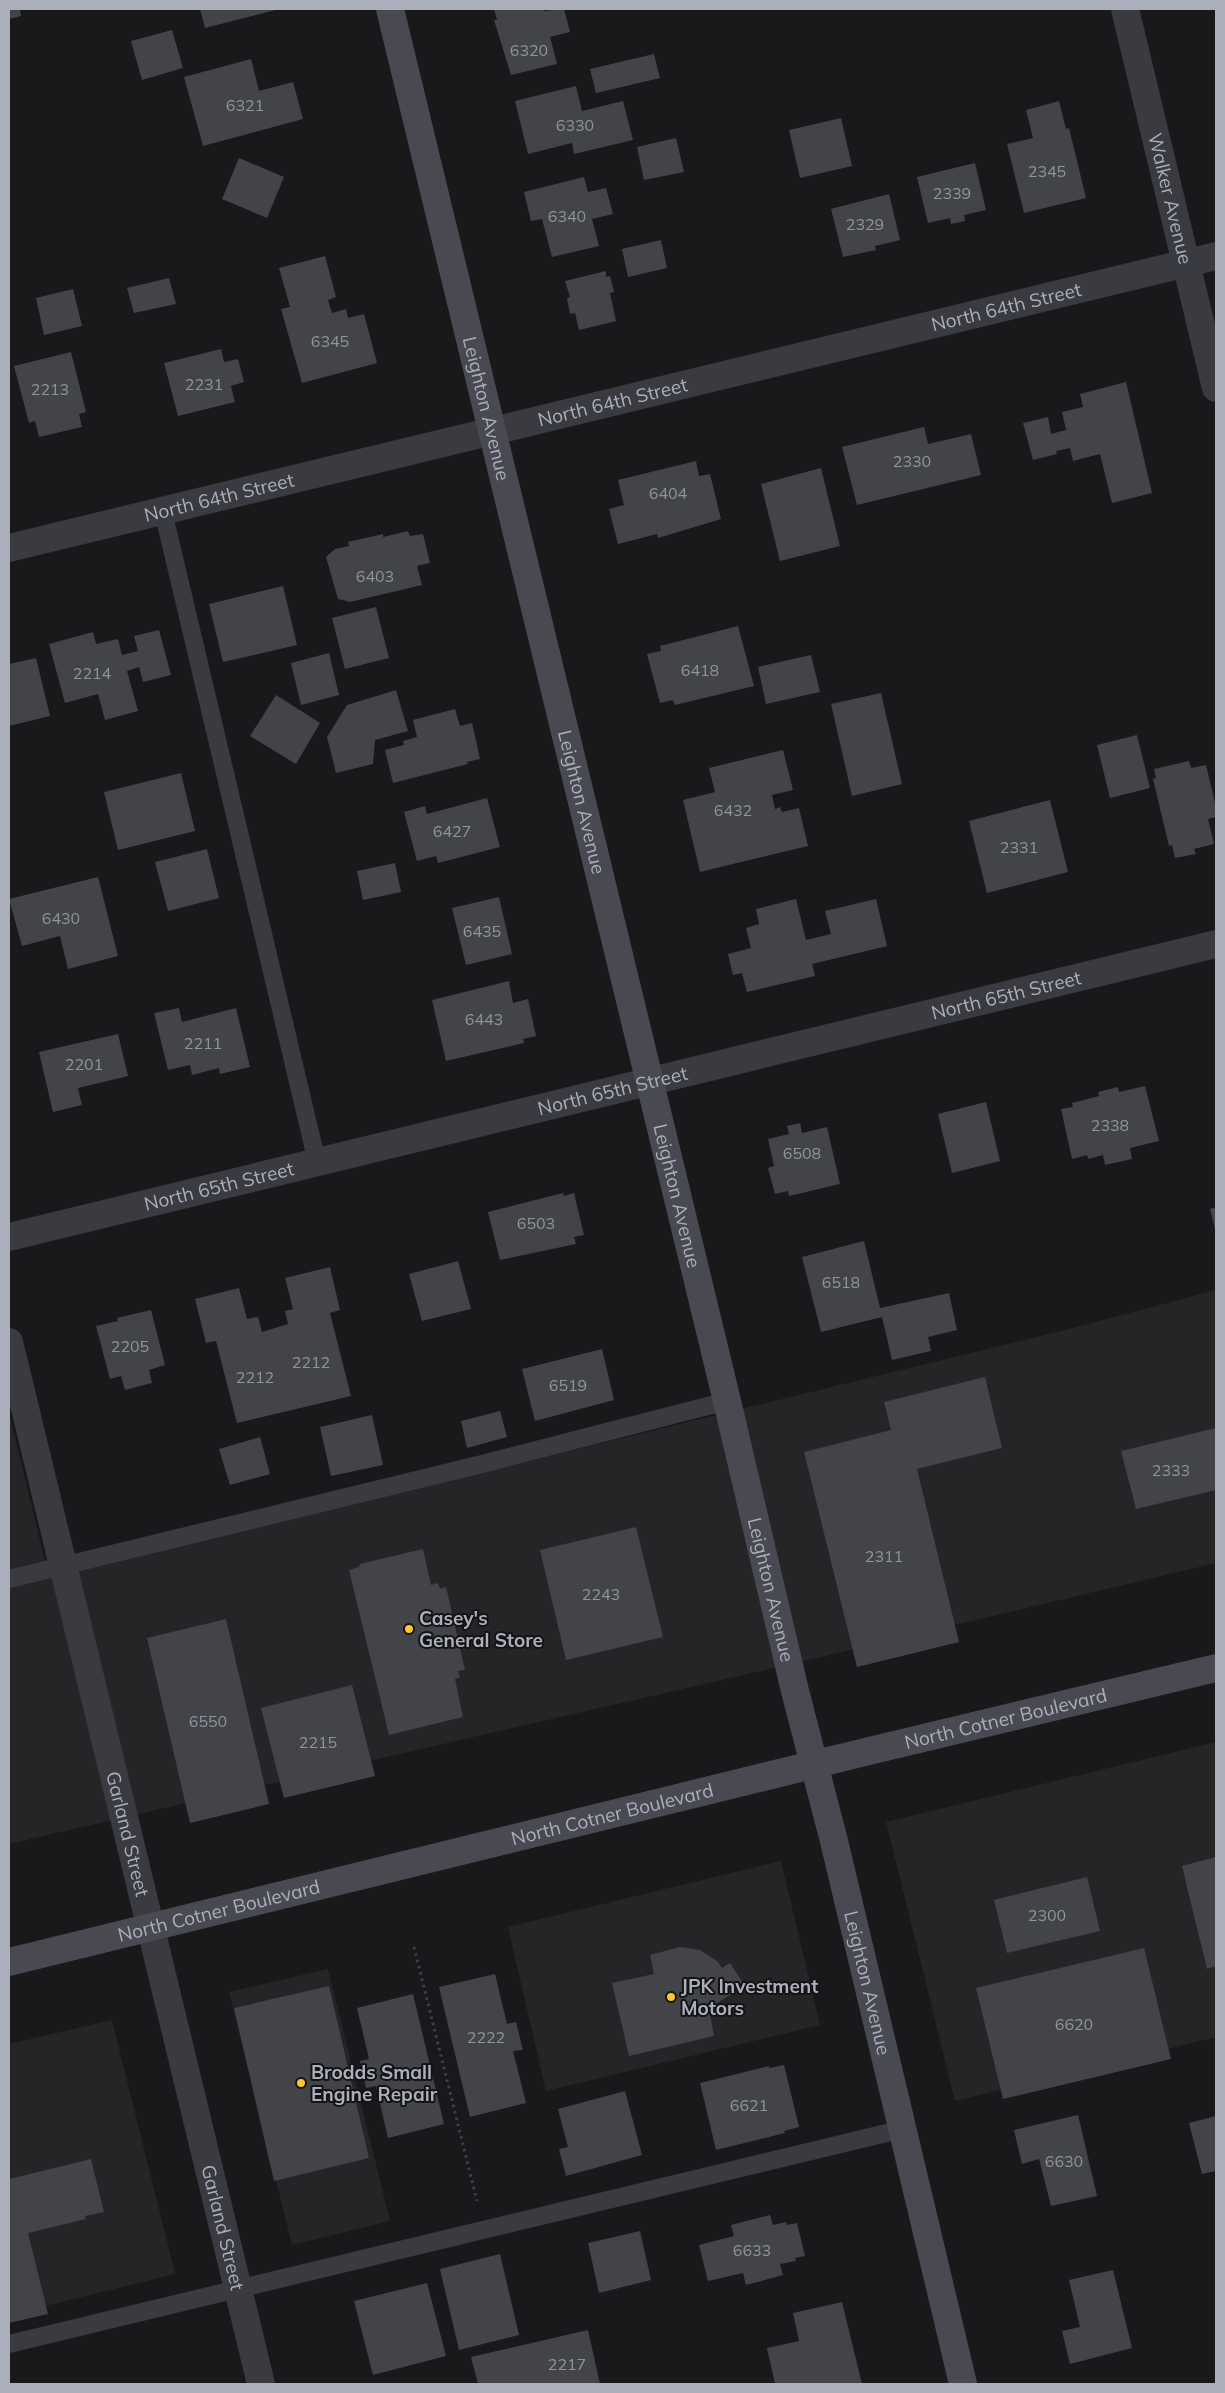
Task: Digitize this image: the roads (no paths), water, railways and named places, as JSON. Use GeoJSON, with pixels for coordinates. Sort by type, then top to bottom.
{"type":"FeatureCollection","features":[{"type":"Feature","properties":{"kind":"street","name":"Leighton Avenue"},"geometry":{"type":"LineString","coordinates":[[390,9],[963,2384]]}},
{"type":"Feature","properties":{"kind":"street","name":"Walker Avenue"},"geometry":{"type":"LineString","coordinates":[[1124,9],[1216,388]]}},
{"type":"Feature","properties":{"kind":"street","name":"North 64th Street"},"geometry":{"type":"LineString","coordinates":[[9,548],[1216,256]]}},
{"type":"Feature","properties":{"kind":"street","name":"North 65th Street"},"geometry":{"type":"LineString","coordinates":[[9,1237],[1216,944]]}},
{"type":"Feature","properties":{"kind":"street","name":"Garland Street"},"geometry":{"type":"LineString","coordinates":[[9,1342],[261,2384]]}},
{"type":"Feature","properties":{"kind":"street","name":"North Cotner Boulevard"},"geometry":{"type":"LineString","coordinates":[[9,1962],[1216,1668]]}},
{"type":"Feature","properties":{"kind":"lane"},"geometry":{"type":"LineString","coordinates":[[164,511],[317,1162]]}},
{"type":"Feature","properties":{"kind":"lane"},"geometry":{"type":"LineString","coordinates":[[9,1580],[482,1464],[727,1401]]}},
{"type":"Feature","properties":{"kind":"lane"},"geometry":{"type":"LineString","coordinates":[[9,2344],[484,2228],[903,2129]]}},
{"type":"Feature","properties":{"kind":"place","name":"Casey's General Store"},"geometry":{"type":"Point","coordinates":[409,1629]}},
{"type":"Feature","properties":{"kind":"place","name":"JPK Investment Motors"},"geometry":{"type":"Point","coordinates":[671,1997]}},
{"type":"Feature","properties":{"kind":"place","name":"Brodds Small Engine Repair"},"geometry":{"type":"Point","coordinates":[301,2083]}}]}
